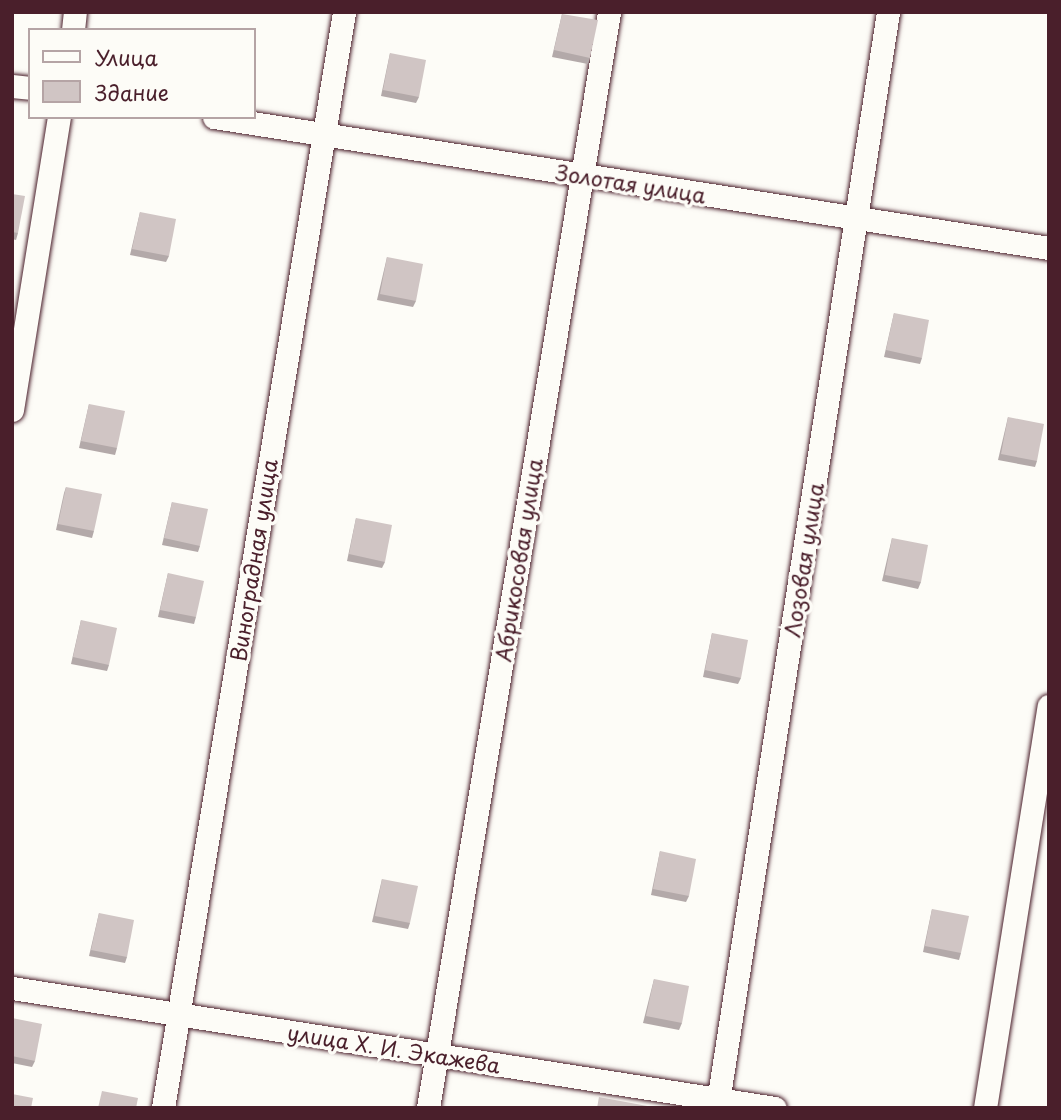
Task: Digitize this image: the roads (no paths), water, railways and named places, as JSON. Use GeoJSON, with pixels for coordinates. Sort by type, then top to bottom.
{"type":"FeatureCollection","features":[{"type":"Feature","properties":{"kind":"street","name":"Виноградная улица"},"geometry":{"type":"LineString","coordinates":[[163,1108],[344,12]]}},
{"type":"Feature","properties":{"kind":"street","name":"Абрикосовая улица"},"geometry":{"type":"LineString","coordinates":[[428,1108],[608,12]]}},
{"type":"Feature","properties":{"kind":"street","name":"Лозовая улица"},"geometry":{"type":"LineString","coordinates":[[718,1103],[888,12]]}},
{"type":"Feature","properties":{"kind":"street"},"geometry":{"type":"LineString","coordinates":[[12,410],[59,119]]}},
{"type":"Feature","properties":{"kind":"street","name":"Золотая улица"},"geometry":{"type":"LineString","coordinates":[[226,119],[1049,248]]}},
{"type":"Feature","properties":{"kind":"street"},"geometry":{"type":"LineString","coordinates":[[985,1108],[1049,706]]}},
{"type":"Feature","properties":{"kind":"street","name":"улица Х. И. Экажева"},"geometry":{"type":"LineString","coordinates":[[12,988],[437,1055],[718,1103],[775,1108]]}}]}
